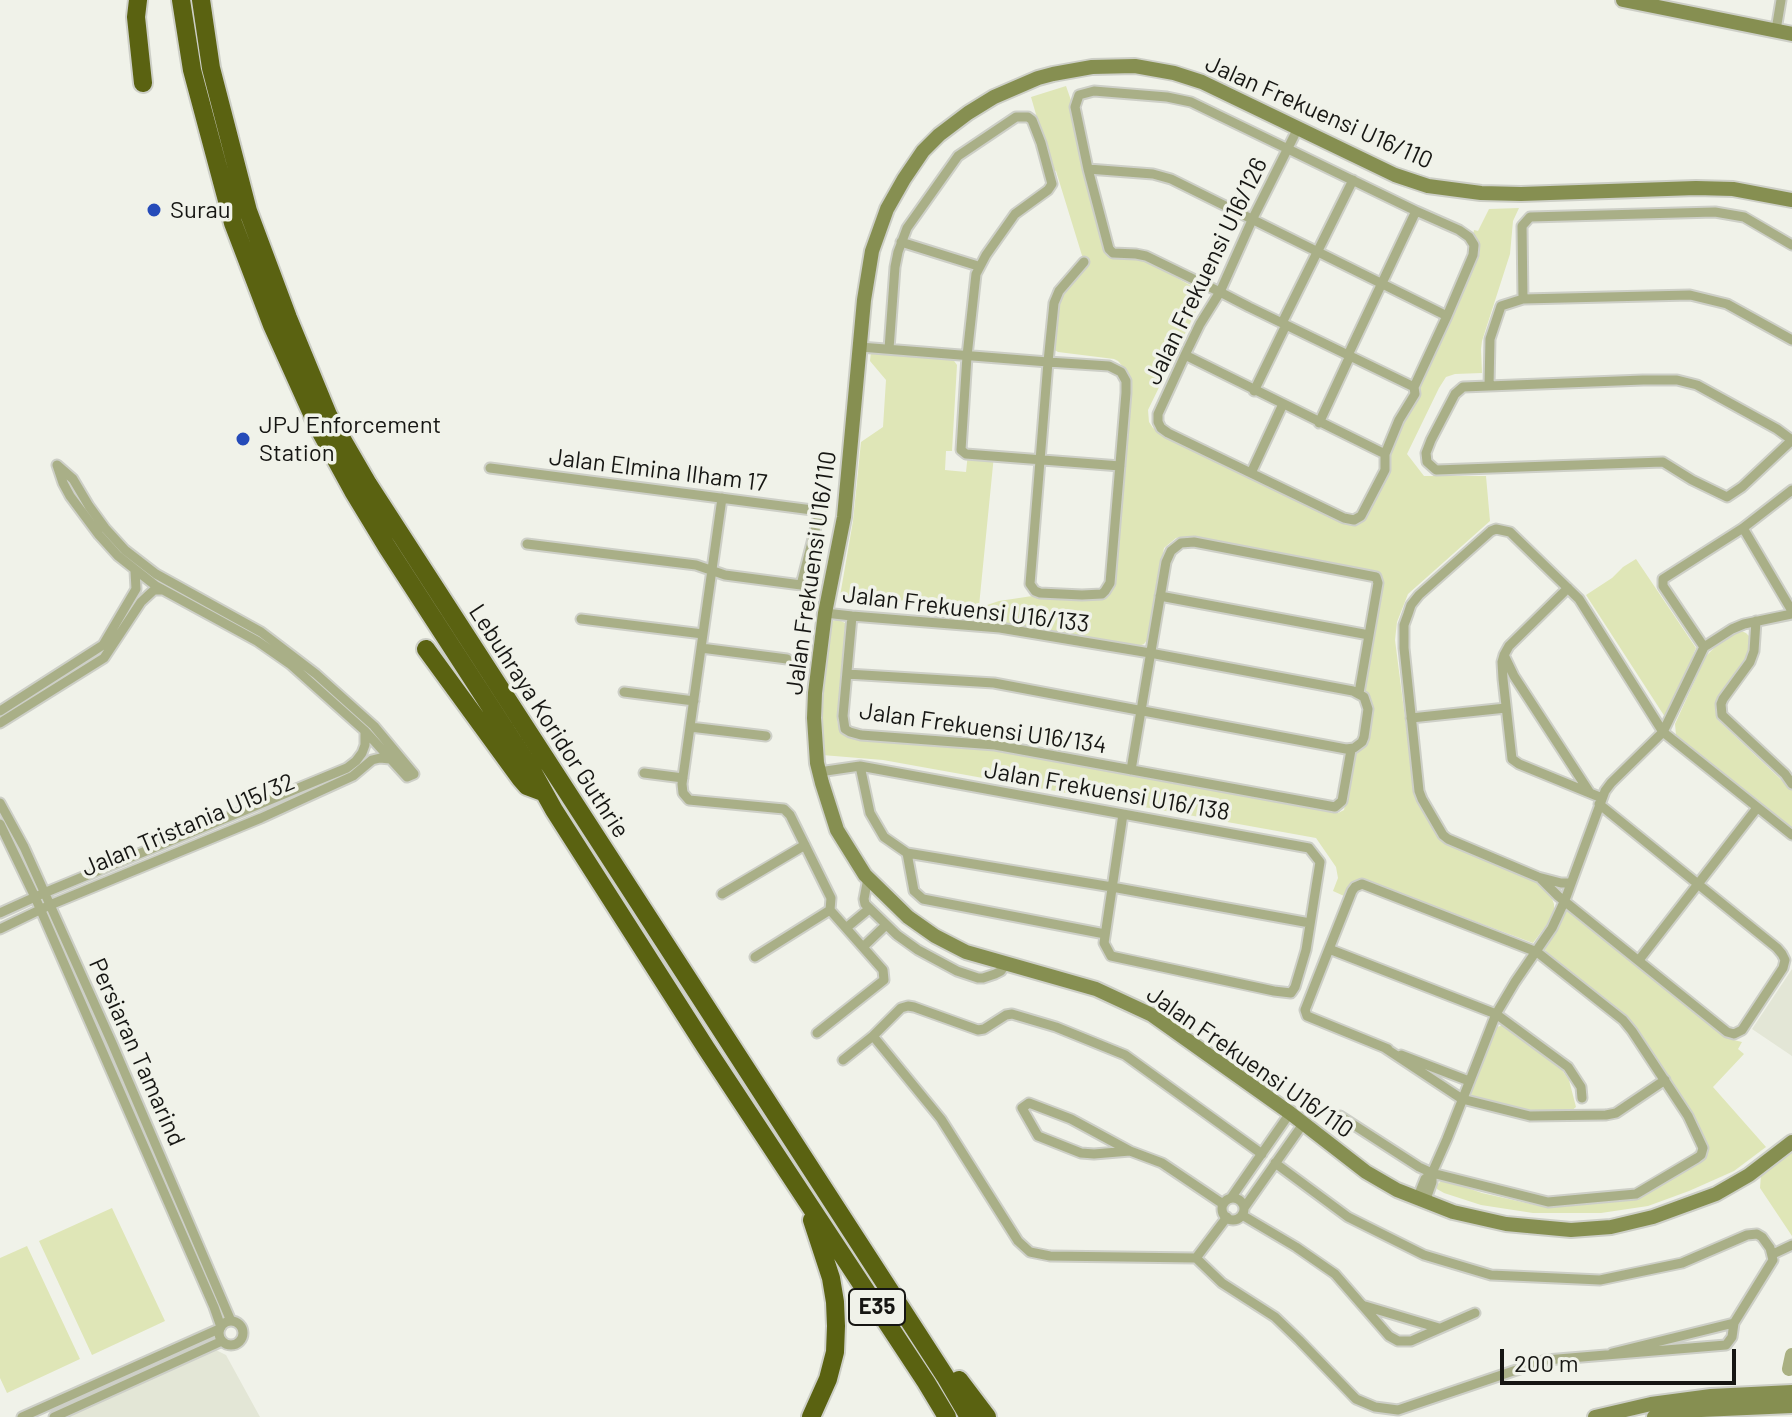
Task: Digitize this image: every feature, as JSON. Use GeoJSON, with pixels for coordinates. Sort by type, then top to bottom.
{"type":"FeatureCollection","features":[{"type":"Feature","properties":{"kind":"highway"},"geometry":{"type":"LineString","coordinates":[[138,0],[136,17],[143,83]]}},
{"type":"Feature","properties":{"kind":"highway","name":"Lebuhraya Koridor Guthrie"},"geometry":{"type":"LineString","coordinates":[[181,0],[192,70],[233,223],[272,325],[318,427],[374,525],[543,792],[947,1417]]}},
{"type":"Feature","properties":{"kind":"highway","name":"Lebuhraya Koridor Guthrie"},"geometry":{"type":"LineString","coordinates":[[201,0],[211,68],[248,211],[328,415],[368,484],[969,1417]]}},
{"type":"Feature","properties":{"kind":"highway"},"geometry":{"type":"LineString","coordinates":[[426,649],[520,778],[527,786],[543,792]]}},
{"type":"Feature","properties":{"kind":"highway"},"geometry":{"type":"LineString","coordinates":[[805,1198],[831,1278],[836,1326],[835,1352],[828,1379],[811,1417]]}},
{"type":"Feature","properties":{"kind":"highway"},"geometry":{"type":"LineString","coordinates":[[860,1246],[987,1417]]}},
{"type":"Feature","properties":{"kind":"street"},"geometry":{"type":"LineString","coordinates":[[1623,0],[1792,34]]}},
{"type":"Feature","properties":{"kind":"street"},"geometry":{"type":"LineString","coordinates":[[1776,30],[1781,0]]}},
{"type":"Feature","properties":{"kind":"street","name":"Jalan Frekuensi U16/110"},"geometry":{"type":"LineString","coordinates":[[1792,200],[1733,189],[1521,194],[1481,193],[1428,186],[1395,175],[1202,82],[1135,66],[1092,67],[1053,74],[994,97],[939,135],[923,151],[887,209],[872,251],[844,517],[825,613],[815,693],[815,741],[819,772],[837,830],[868,878],[908,917],[966,952],[1096,989],[1152,1015],[1290,1113],[1366,1172],[1397,1190],[1462,1215],[1506,1224],[1571,1230],[1611,1227],[1653,1217],[1708,1198],[1749,1175],[1792,1142]]}},
{"type":"Feature","properties":{"kind":"street"},"geometry":{"type":"LineString","coordinates":[[1185,355],[1385,454],[1399,420],[1415,394],[1414,387],[1473,255],[1474,245],[1464,233],[1191,102],[1094,91],[1079,95],[1075,107],[1111,252],[1146,256],[1414,387]]}},
{"type":"Feature","properties":{"kind":"street"},"geometry":{"type":"LineString","coordinates":[[889,349],[895,267],[907,228],[958,156],[1016,117],[1028,117],[1041,143],[1052,184],[1015,214],[978,266],[967,356],[962,452],[1120,466]]}},
{"type":"Feature","properties":{"kind":"street","name":"Jalan Frekuensi U16/126"},"geometry":{"type":"LineString","coordinates":[[1298,128],[1220,292],[1185,355],[1158,414],[1159,425],[1168,433],[1344,518],[1354,520],[1361,516],[1385,470],[1385,454]]}},
{"type":"Feature","properties":{"kind":"street"},"geometry":{"type":"LineString","coordinates":[[1088,169],[1153,174],[1171,179],[1447,316]]}},
{"type":"Feature","properties":{"kind":"street"},"geometry":{"type":"LineString","coordinates":[[1254,391],[1317,251],[1353,180]]}},
{"type":"Feature","properties":{"kind":"street"},"geometry":{"type":"LineString","coordinates":[[1319,423],[1416,211]]}},
{"type":"Feature","properties":{"kind":"street"},"geometry":{"type":"LineString","coordinates":[[1523,299],[1522,226],[1530,217],[1715,212],[1744,217],[1792,245]]}},
{"type":"Feature","properties":{"kind":"street"},"geometry":{"type":"LineString","coordinates":[[901,242],[978,266]]}},
{"type":"Feature","properties":{"kind":"street"},"geometry":{"type":"LineString","coordinates":[[860,347],[967,356],[1048,362],[1109,366],[1121,372],[1126,386],[1110,583],[1102,594],[1040,593],[1030,584],[1048,362],[1056,297],[1084,262]]}},
{"type":"Feature","properties":{"kind":"street"},"geometry":{"type":"LineString","coordinates":[[1489,386],[1490,339],[1501,306],[1523,299],[1690,295],[1727,304],[1792,340]]}},
{"type":"Feature","properties":{"kind":"street"},"geometry":{"type":"LineString","coordinates":[[1677,380],[1697,385],[1792,440],[1727,497],[1663,462],[1436,470],[1427,462],[1426,453],[1455,394],[1463,387],[1489,386],[1677,380]]}},
{"type":"Feature","properties":{"kind":"street"},"geometry":{"type":"LineString","coordinates":[[1251,473],[1283,404]]}},
{"type":"Feature","properties":{"kind":"street"},"geometry":{"type":"LineString","coordinates":[[57,465],[73,479],[97,517],[125,550],[156,574],[261,632],[294,657],[374,726],[414,774],[407,777],[365,731],[310,680],[262,644],[163,590],[135,571],[99,535],[70,496],[57,465]]}},
{"type":"Feature","properties":{"kind":"street","name":"Jalan Elmina Ilham 17"},"geometry":{"type":"LineString","coordinates":[[490,468],[820,511],[801,585],[712,571]]}},
{"type":"Feature","properties":{"kind":"street"},"geometry":{"type":"LineString","coordinates":[[1704,647],[1662,581],[1743,528],[1792,490]]}},
{"type":"Feature","properties":{"kind":"street"},"geometry":{"type":"LineString","coordinates":[[722,498],[683,793],[689,800],[784,809],[790,815],[831,898],[830,910],[883,970],[884,980],[817,1033]]}},
{"type":"Feature","properties":{"kind":"street"},"geometry":{"type":"LineString","coordinates":[[1421,1200],[1425,1179],[1432,1173],[1447,1139],[1496,1014],[1552,928],[1600,801],[1611,783],[1663,732],[1704,647],[1732,629],[1792,612],[1743,528]]}},
{"type":"Feature","properties":{"kind":"street"},"geometry":{"type":"LineString","coordinates":[[1570,883],[1538,877],[1454,842],[1443,835],[1419,791],[1404,625],[1411,605],[1419,595],[1491,531],[1501,529],[1510,532],[1579,599],[1663,732],[1792,835]]}},
{"type":"Feature","properties":{"kind":"street"},"geometry":{"type":"LineString","coordinates":[[847,674],[994,683],[1140,710],[1351,750],[1359,745],[1364,737],[1368,709],[1359,693],[1378,583],[1376,577],[1188,542],[1176,546],[1168,556],[1140,710],[1131,770],[1335,807],[1342,801],[1351,750]]}},
{"type":"Feature","properties":{"kind":"street"},"geometry":{"type":"LineString","coordinates":[[527,544],[696,565],[712,571]]}},
{"type":"Feature","properties":{"kind":"street"},"geometry":{"type":"LineString","coordinates":[[0,711],[103,645],[136,589],[135,571]]}},
{"type":"Feature","properties":{"kind":"street"},"geometry":{"type":"LineString","coordinates":[[1538,877],[1727,1032],[1734,1034],[1742,1030],[1789,960],[1590,793],[1512,759],[1502,662],[1504,655],[1509,646],[1568,588]]}},
{"type":"Feature","properties":{"kind":"street"},"geometry":{"type":"LineString","coordinates":[[0,723],[104,658],[146,596],[154,590],[163,590]]}},
{"type":"Feature","properties":{"kind":"street"},"geometry":{"type":"LineString","coordinates":[[1160,596],[1369,635]]}},
{"type":"Feature","properties":{"kind":"street","name":"Jalan Frekuensi U16/133"},"geometry":{"type":"LineString","coordinates":[[825,613],[1000,628],[1359,693]]}},
{"type":"Feature","properties":{"kind":"street","name":"Jalan Frekuensi U16/134"},"geometry":{"type":"LineString","coordinates":[[852,616],[843,716],[845,729],[850,732],[995,745],[1131,770]]}},
{"type":"Feature","properties":{"kind":"street"},"geometry":{"type":"LineString","coordinates":[[581,619],[703,634]]}},
{"type":"Feature","properties":{"kind":"street"},"geometry":{"type":"LineString","coordinates":[[1756,621],[1750,662],[1723,699],[1721,710],[1725,720],[1792,784]]}},
{"type":"Feature","properties":{"kind":"street"},"geometry":{"type":"LineString","coordinates":[[701,648],[787,659]]}},
{"type":"Feature","properties":{"kind":"street"},"geometry":{"type":"LineString","coordinates":[[1504,655],[1514,676],[1590,793]]}},
{"type":"Feature","properties":{"kind":"street"},"geometry":{"type":"LineString","coordinates":[[624,692],[694,701]]}},
{"type":"Feature","properties":{"kind":"street"},"geometry":{"type":"LineString","coordinates":[[1411,718],[1506,708]]}},
{"type":"Feature","properties":{"kind":"street"},"geometry":{"type":"LineString","coordinates":[[690,727],[766,736]]}},
{"type":"Feature","properties":{"kind":"street","name":"Jalan Tristania U15/32"},"geometry":{"type":"LineString","coordinates":[[0,913],[347,768],[362,753],[365,731]]}},
{"type":"Feature","properties":{"kind":"street","name":"Jalan Tristania U15/32"},"geometry":{"type":"LineString","coordinates":[[0,929],[292,804],[353,776],[372,760],[390,759]]}},
{"type":"Feature","properties":{"kind":"street"},"geometry":{"type":"LineString","coordinates":[[1785,774],[1792,764]]}},
{"type":"Feature","properties":{"kind":"street"},"geometry":{"type":"LineString","coordinates":[[860,766],[870,813],[884,837],[907,853],[1310,923]]}},
{"type":"Feature","properties":{"kind":"street","name":"Jalan Frekuensi U16/138"},"geometry":{"type":"LineString","coordinates":[[819,772],[860,766],[1309,848],[1320,862],[1306,950],[1291,993],[1111,956],[1104,943],[1105,934]]}},
{"type":"Feature","properties":{"kind":"street"},"geometry":{"type":"LineString","coordinates":[[644,773],[683,778]]}},
{"type":"Feature","properties":{"kind":"street"},"geometry":{"type":"LineString","coordinates":[[286,793],[292,804]]}},
{"type":"Feature","properties":{"kind":"street","name":"Persiaran Tamarind"},"geometry":{"type":"LineString","coordinates":[[0,803],[24,847],[40,895],[170,1175],[231,1321]]}},
{"type":"Feature","properties":{"kind":"street"},"geometry":{"type":"LineString","coordinates":[[1639,960],[1757,808]]}},
{"type":"Feature","properties":{"kind":"street"},"geometry":{"type":"LineString","coordinates":[[907,853],[914,891],[923,899],[1105,934],[1123,814]]}},
{"type":"Feature","properties":{"kind":"street","name":"Persiaran Tamarind"},"geometry":{"type":"LineString","coordinates":[[0,824],[29,883],[40,895]]}},
{"type":"Feature","properties":{"kind":"street"},"geometry":{"type":"LineString","coordinates":[[722,894],[805,845]]}},
{"type":"Feature","properties":{"kind":"street"},"geometry":{"type":"LineString","coordinates":[[868,878],[865,904],[918,950],[940,963],[983,978],[1001,971],[1006,964]]}},
{"type":"Feature","properties":{"kind":"street"},"geometry":{"type":"LineString","coordinates":[[23,903],[29,883]]}},
{"type":"Feature","properties":{"kind":"street"},"geometry":{"type":"LineString","coordinates":[[1340,1116],[1432,1173],[1548,1202],[1636,1194],[1697,1158],[1702,1151],[1702,1144],[1688,1116],[1623,1020],[1537,952],[1362,884],[1355,887],[1305,1010],[1309,1019],[1469,1081]]}},
{"type":"Feature","properties":{"kind":"street","name":"Persiaran Tamarind"},"geometry":{"type":"LineString","coordinates":[[46,908],[214,1307],[220,1328]]}},
{"type":"Feature","properties":{"kind":"street"},"geometry":{"type":"LineString","coordinates":[[846,928],[869,909]]}},
{"type":"Feature","properties":{"kind":"street"},"geometry":{"type":"LineString","coordinates":[[755,957],[830,910]]}},
{"type":"Feature","properties":{"kind":"street"},"geometry":{"type":"LineString","coordinates":[[863,947],[886,925]]}},
{"type":"Feature","properties":{"kind":"street"},"geometry":{"type":"LineString","coordinates":[[1329,949],[1496,1014],[1568,1067],[1581,1087],[1582,1098]]}},
{"type":"Feature","properties":{"kind":"street"},"geometry":{"type":"LineString","coordinates":[[843,1060],[901,1008],[908,1006],[978,1030],[1012,1014],[1056,1027],[1125,1055],[1262,1154]]}},
{"type":"Feature","properties":{"kind":"street"},"geometry":{"type":"LineString","coordinates":[[873,1036],[941,1119],[1018,1241],[1030,1252],[1050,1256],[1196,1258],[1222,1283],[1275,1317],[1356,1399],[1375,1407],[1398,1410],[1546,1360],[1726,1345],[1732,1337],[1734,1323],[1773,1260],[1773,1254],[1762,1237],[1752,1234],[1682,1263],[1600,1280],[1491,1275],[1424,1255],[1348,1217],[1275,1163]]}},
{"type":"Feature","properties":{"kind":"street"},"geometry":{"type":"LineString","coordinates":[[1385,1048],[1462,1099],[1530,1116],[1616,1113],[1665,1080]]}},
{"type":"Feature","properties":{"kind":"street"},"geometry":{"type":"LineString","coordinates":[[1130,1151],[1081,1153],[1038,1136],[1022,1108],[1029,1103],[1071,1119],[1130,1151],[1162,1163],[1227,1201],[1241,1201],[1243,1211],[1335,1274],[1389,1336],[1398,1341],[1411,1341],[1475,1313]]}},
{"type":"Feature","properties":{"kind":"street"},"geometry":{"type":"LineString","coordinates":[[1290,1113],[1227,1201],[1223,1211],[1227,1217],[1233,1219],[1243,1211],[1303,1124]]}},
{"type":"Feature","properties":{"kind":"street"},"geometry":{"type":"LineString","coordinates":[[1196,1258],[1227,1217]]}},
{"type":"Feature","properties":{"kind":"street"},"geometry":{"type":"LineString","coordinates":[[1773,1254],[1792,1245]]}},
{"type":"Feature","properties":{"kind":"street"},"geometry":{"type":"LineString","coordinates":[[1362,1305],[1439,1328]]}},
{"type":"Feature","properties":{"kind":"street"},"geometry":{"type":"LineString","coordinates":[[22,1417],[220,1328],[227,1322],[242,1327],[242,1339],[232,1345],[222,1341],[54,1417]]}},
{"type":"Feature","properties":{"kind":"street"},"geometry":{"type":"LineString","coordinates":[[1612,1353],[1734,1323]]}},
{"type":"Feature","properties":{"kind":"street"},"geometry":{"type":"LineString","coordinates":[[220,1328],[222,1341]]}},
{"type":"Feature","properties":{"kind":"street"},"geometry":{"type":"LineString","coordinates":[[1595,1417],[1651,1404],[1711,1396],[1792,1392]]}},
{"type":"Feature","properties":{"kind":"street"},"geometry":{"type":"LineString","coordinates":[[1654,1417],[1701,1410],[1792,1406]]}},
{"type":"Feature","properties":{"kind":"shaded area"},"geometry":{"type":"Polygon","coordinates":[[[1792,969],[1792,1056],[1752,1029],[1792,969]]]}},
{"type":"Feature","properties":{"kind":"shaded area"},"geometry":{"type":"Polygon","coordinates":[[[214,1349],[226,1355],[260,1417],[64,1417],[214,1349]]]}},
{"type":"Feature","properties":{"kind":"green space"},"geometry":{"type":"Polygon","coordinates":[[[1066,86],[1073,106],[1085,177],[1109,258],[1139,258],[1202,292],[1200,303],[1148,410],[1149,422],[1153,428],[1342,523],[1351,523],[1387,474],[1385,453],[1479,255],[1474,230],[1478,231],[1489,209],[1519,208],[1513,221],[1510,254],[1482,341],[1482,373],[1446,377],[1407,454],[1424,476],[1486,476],[1490,521],[1408,594],[1397,622],[1395,640],[1415,796],[1446,843],[1528,876],[1550,893],[1554,915],[1533,943],[1372,883],[1352,884],[1344,896],[1333,891],[1338,878],[1336,867],[1316,838],[883,760],[822,755],[820,708],[829,625],[839,620],[845,623],[845,627],[837,719],[842,732],[852,738],[982,748],[1338,813],[1344,810],[1354,757],[1367,742],[1373,707],[1365,685],[1382,580],[1377,571],[1182,537],[1164,548],[1144,644],[1136,647],[986,621],[987,605],[999,601],[1039,595],[1093,597],[1109,584],[1127,378],[1125,369],[1114,359],[1053,349],[1052,304],[1084,262],[1031,97],[1066,86]]]}},
{"type":"Feature","properties":{"kind":"green space"},"geometry":{"type":"Polygon","coordinates":[[[871,351],[952,358],[957,365],[952,451],[946,451],[945,470],[966,472],[968,453],[994,455],[979,606],[840,596],[853,521],[861,442],[883,427],[886,380],[870,361],[871,351]]]}},
{"type":"Feature","properties":{"kind":"green space"},"geometry":{"type":"Polygon","coordinates":[[[1636,559],[1696,648],[1665,717],[1586,595],[1636,559]]]}},
{"type":"Feature","properties":{"kind":"green space"},"geometry":{"type":"Polygon","coordinates":[[[1739,630],[1751,638],[1748,651],[1717,699],[1716,715],[1792,790],[1792,832],[1676,735],[1675,724],[1706,656],[1739,630]]]}},
{"type":"Feature","properties":{"kind":"green space"},"geometry":{"type":"Polygon","coordinates":[[[1567,908],[1730,1039],[1742,1042],[1738,1049],[1744,1054],[1713,1087],[1766,1147],[1734,1171],[1648,1206],[1601,1213],[1533,1213],[1481,1205],[1437,1189],[1441,1181],[1447,1181],[1482,1193],[1559,1207],[1640,1198],[1703,1159],[1706,1154],[1707,1149],[1686,1109],[1630,1021],[1545,950],[1567,908]]]}},
{"type":"Feature","properties":{"kind":"green space"},"geometry":{"type":"Polygon","coordinates":[[[1503,1025],[1557,1063],[1569,1080],[1576,1107],[1570,1112],[1534,1112],[1471,1097],[1494,1028],[1503,1025]]]}},
{"type":"Feature","properties":{"kind":"green space"},"geometry":{"type":"Polygon","coordinates":[[[1792,1150],[1792,1236],[1760,1188],[1761,1175],[1792,1150]]]}},
{"type":"Feature","properties":{"kind":"green space"},"geometry":{"type":"Polygon","coordinates":[[[112,1208],[165,1321],[92,1355],[39,1241],[112,1208]]]}},
{"type":"Feature","properties":{"kind":"green space"},"geometry":{"type":"Polygon","coordinates":[[[27,1246],[80,1359],[7,1393],[0,1378],[0,1258],[27,1246]]]}},
{"type":"Feature","properties":{"kind":"waterway"},"geometry":{"type":"LineString","coordinates":[[1789,1369],[1792,1355]]}},
{"type":"Feature","properties":{"kind":"place","name":"Surau"},"geometry":{"type":"Point","coordinates":[154,210]}},
{"type":"Feature","properties":{"kind":"place","name":"JPJ Enforcement Station"},"geometry":{"type":"Point","coordinates":[243,439]}}]}
